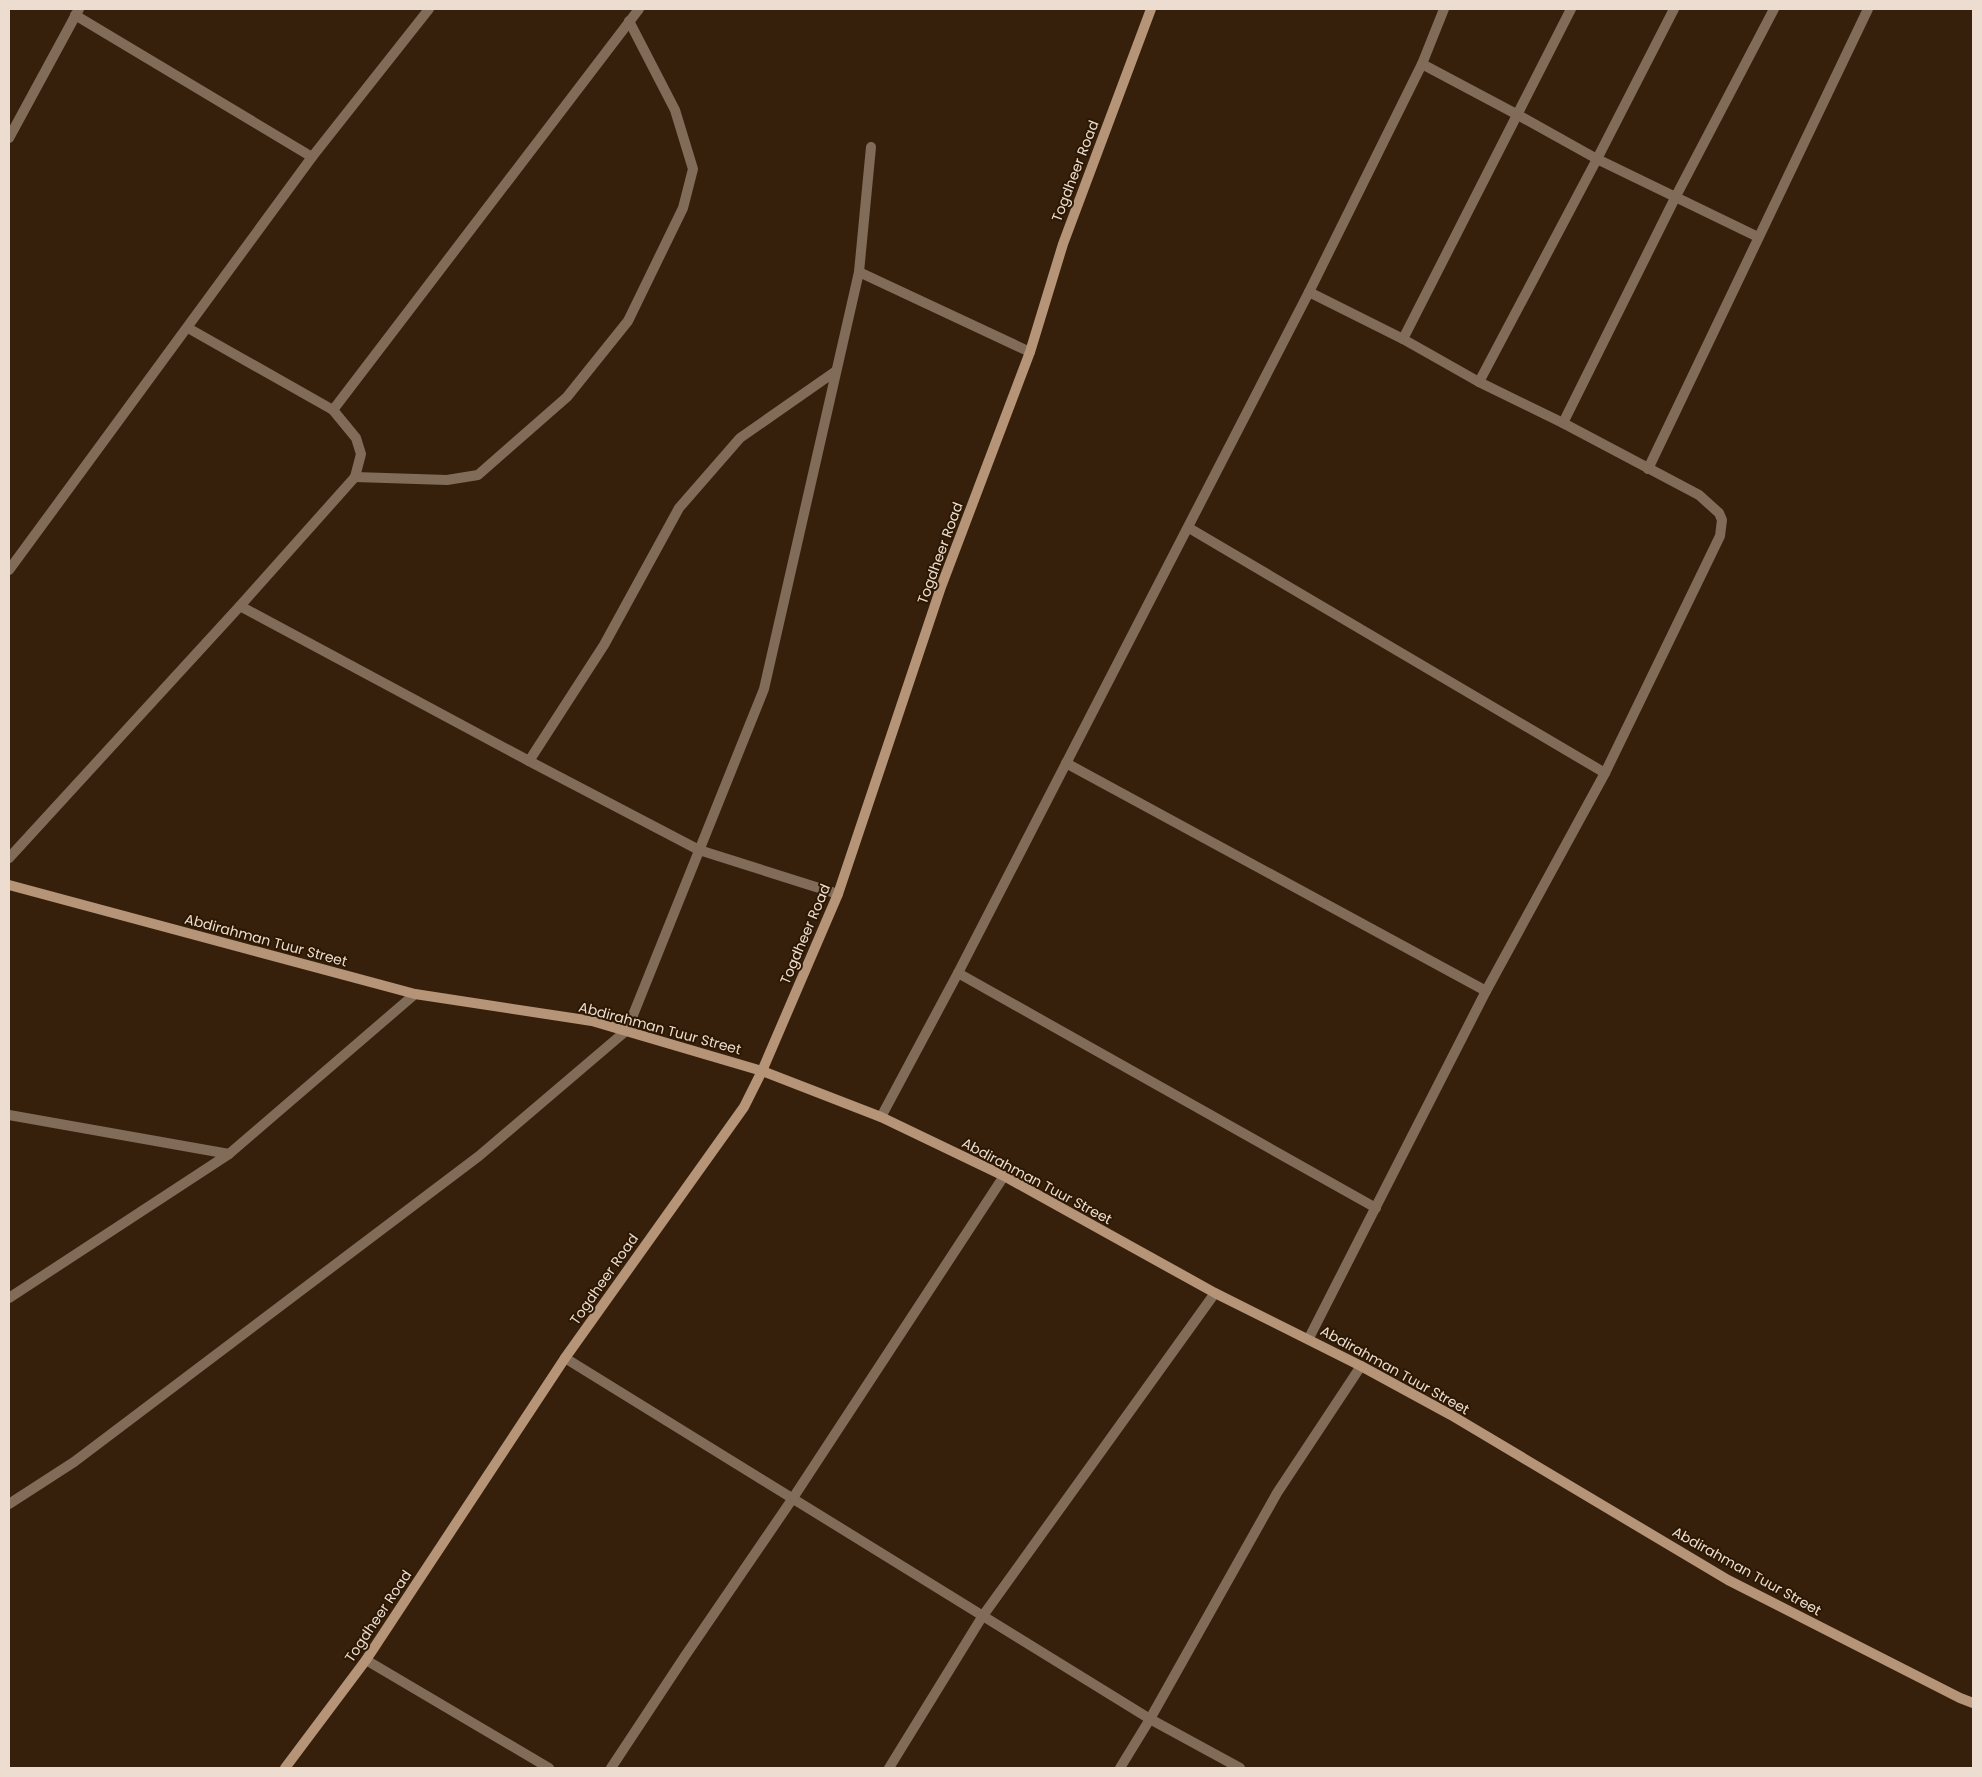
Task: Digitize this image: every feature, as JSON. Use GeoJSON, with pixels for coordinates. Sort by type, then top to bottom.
{"type":"FeatureCollection","features":[{"type":"Feature","properties":{"kind":"street"},"geometry":{"type":"LineString","coordinates":[[9,570],[312,157],[429,9]]}},
{"type":"Feature","properties":{"kind":"street"},"geometry":{"type":"LineString","coordinates":[[333,410],[639,9]]}},
{"type":"Feature","properties":{"kind":"street","name":"Togdheer Road"},"geometry":{"type":"LineString","coordinates":[[285,1768],[366,1660],[565,1358],[744,1107],[762,1071],[838,894],[941,587],[1030,352],[1063,244],[1151,9]]}},
{"type":"Feature","properties":{"kind":"street"},"geometry":{"type":"LineString","coordinates":[[881,1117],[958,974],[1309,292],[1422,64],[1444,9]]}},
{"type":"Feature","properties":{"kind":"street"},"geometry":{"type":"LineString","coordinates":[[1403,339],[1572,9]]}},
{"type":"Feature","properties":{"kind":"street"},"geometry":{"type":"LineString","coordinates":[[1479,382],[1674,9]]}},
{"type":"Feature","properties":{"kind":"street"},"geometry":{"type":"LineString","coordinates":[[1563,422],[1676,196],[1774,9]]}},
{"type":"Feature","properties":{"kind":"street"},"geometry":{"type":"LineString","coordinates":[[1648,469],[1868,9]]}},
{"type":"Feature","properties":{"kind":"street"},"geometry":{"type":"LineString","coordinates":[[9,138],[77,12],[312,157]]}},
{"type":"Feature","properties":{"kind":"street"},"geometry":{"type":"LineString","coordinates":[[355,477],[447,480],[478,475],[567,397],[628,321],[683,208],[692,169],[675,110],[629,21]]}},
{"type":"Feature","properties":{"kind":"street"},"geometry":{"type":"LineString","coordinates":[[1422,64],[1518,114],[1597,159],[1758,237]]}},
{"type":"Feature","properties":{"kind":"street"},"geometry":{"type":"LineString","coordinates":[[9,1504],[74,1462],[479,1156],[627,1030],[764,689],[859,272],[871,147]]}},
{"type":"Feature","properties":{"kind":"street"},"geometry":{"type":"LineString","coordinates":[[859,272],[1030,352]]}},
{"type":"Feature","properties":{"kind":"street"},"geometry":{"type":"LineString","coordinates":[[1309,292],[1403,339],[1479,382],[1563,422],[1699,495],[1719,513],[1722,520],[1720,536],[1604,773],[1486,991],[1309,1338]]}},
{"type":"Feature","properties":{"kind":"street"},"geometry":{"type":"LineString","coordinates":[[9,858],[240,606],[355,477],[361,454],[356,438],[333,410],[188,328]]}},
{"type":"Feature","properties":{"kind":"street"},"geometry":{"type":"LineString","coordinates":[[529,762],[604,645],[680,508],[740,438],[836,371]]}},
{"type":"Feature","properties":{"kind":"street"},"geometry":{"type":"LineString","coordinates":[[1189,528],[1604,773]]}},
{"type":"Feature","properties":{"kind":"street"},"geometry":{"type":"LineString","coordinates":[[240,606],[529,762],[699,850],[838,894]]}},
{"type":"Feature","properties":{"kind":"street"},"geometry":{"type":"LineString","coordinates":[[1066,763],[1486,991]]}},
{"type":"Feature","properties":{"kind":"street","name":"Abdirahman Tuur Street"},"geometry":{"type":"LineString","coordinates":[[9,885],[416,994],[592,1021],[627,1030],[762,1071],[881,1117],[1004,1176],[1216,1293],[1309,1338],[1451,1415],[1728,1580],[1973,1703]]}},
{"type":"Feature","properties":{"kind":"street"},"geometry":{"type":"LineString","coordinates":[[958,974],[1376,1208]]}},
{"type":"Feature","properties":{"kind":"street"},"geometry":{"type":"LineString","coordinates":[[9,1298],[229,1154],[416,994]]}},
{"type":"Feature","properties":{"kind":"street"},"geometry":{"type":"LineString","coordinates":[[9,1115],[229,1154]]}},
{"type":"Feature","properties":{"kind":"street"},"geometry":{"type":"LineString","coordinates":[[612,1768],[685,1656],[793,1498],[1004,1176]]}},
{"type":"Feature","properties":{"kind":"street"},"geometry":{"type":"LineString","coordinates":[[889,1768],[982,1616],[1216,1293]]}},
{"type":"Feature","properties":{"kind":"street"},"geometry":{"type":"LineString","coordinates":[[565,1358],[1150,1719],[1240,1768]]}},
{"type":"Feature","properties":{"kind":"street"},"geometry":{"type":"LineString","coordinates":[[1120,1768],[1150,1719],[1277,1493],[1361,1366]]}},
{"type":"Feature","properties":{"kind":"street"},"geometry":{"type":"LineString","coordinates":[[366,1660],[549,1768]]}}]}
